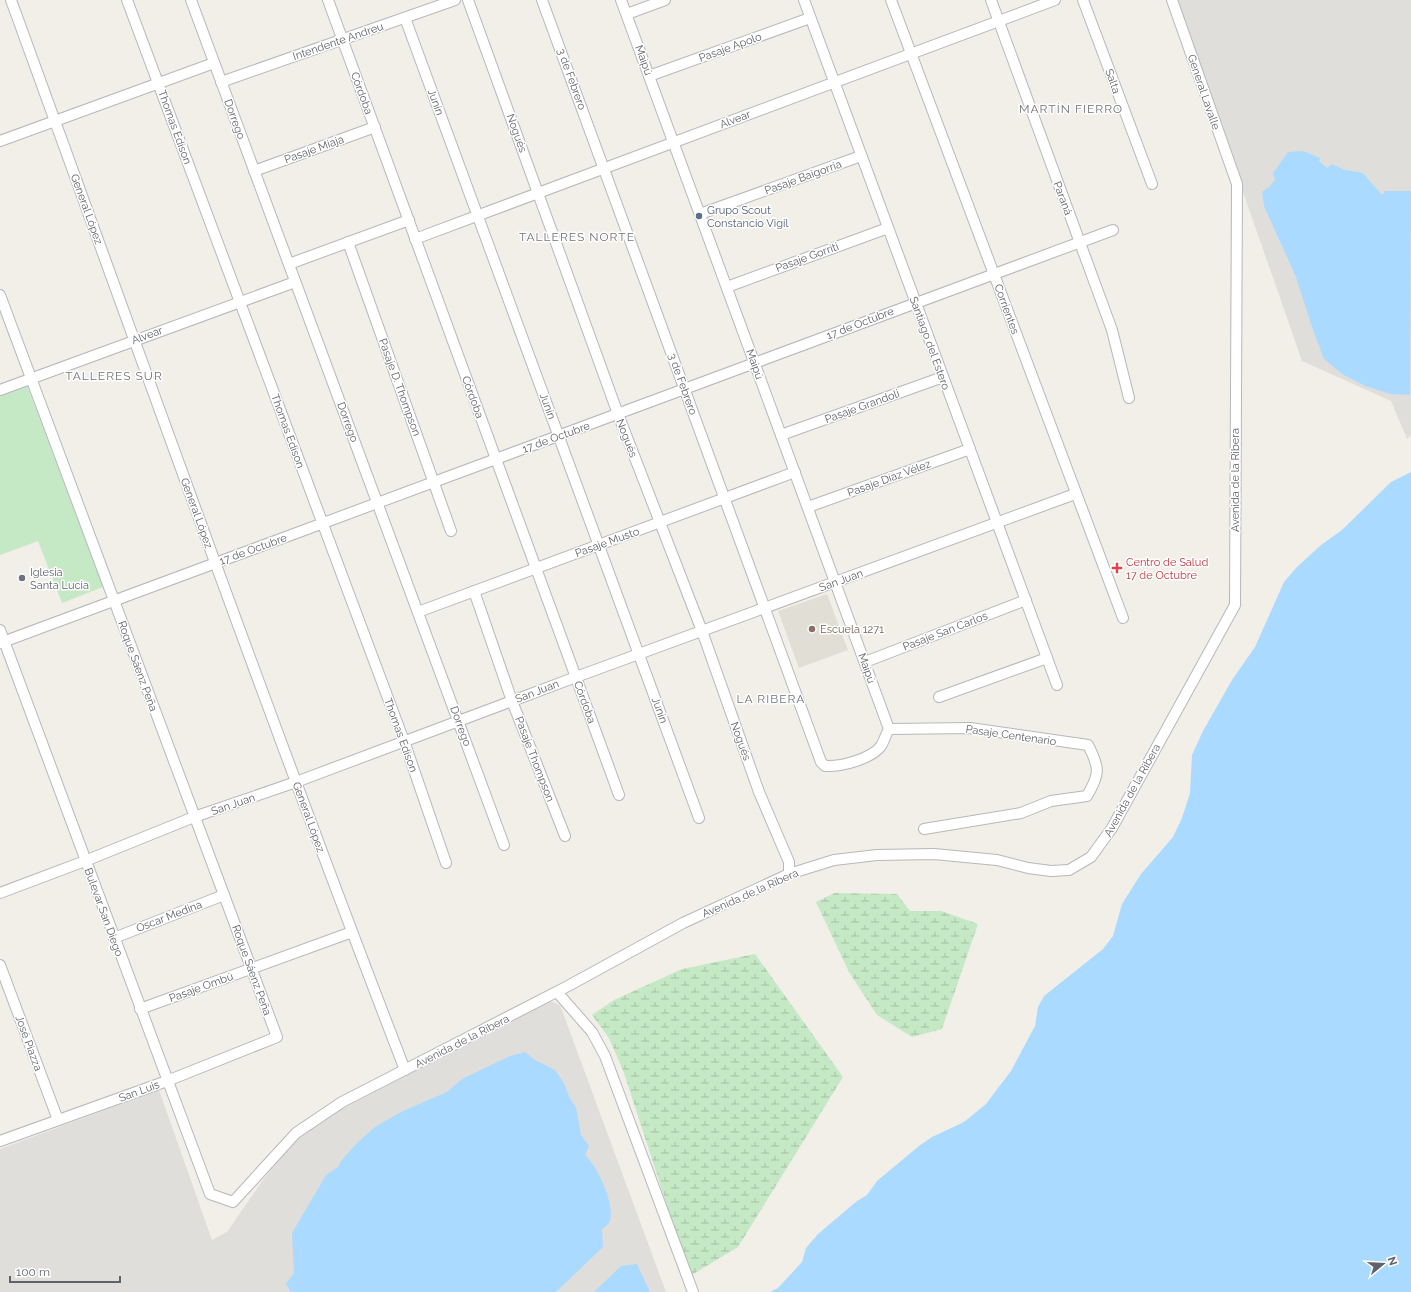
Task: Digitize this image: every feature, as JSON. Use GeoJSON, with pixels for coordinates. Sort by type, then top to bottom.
{"type":"FeatureCollection","features":[{"type":"Feature","properties":{"kind":"street","name":"General López"},"geometry":{"type":"LineString","coordinates":[[11,0],[296,782],[405,1070]]}},
{"type":"Feature","properties":{"kind":"street","name":"Thomas Edison"},"geometry":{"type":"LineString","coordinates":[[127,0],[404,741],[446,863]]}},
{"type":"Feature","properties":{"kind":"street","name":"Dorrego"},"geometry":{"type":"LineString","coordinates":[[191,0],[504,845]]}},
{"type":"Feature","properties":{"kind":"street","name":"Córdoba"},"geometry":{"type":"LineString","coordinates":[[328,0],[619,795]]}},
{"type":"Feature","properties":{"kind":"street","name":"Intendente Andreu"},"geometry":{"type":"LineString","coordinates":[[221,82],[455,0]]}},
{"type":"Feature","properties":{"kind":"street","name":"Nogués"},"geometry":{"type":"LineString","coordinates":[[468,0],[618,414],[702,631],[759,792],[789,862],[789,874]]}},
{"type":"Feature","properties":{"kind":"street","name":"3 de Febrero"},"geometry":{"type":"LineString","coordinates":[[542,0],[821,762],[825,766],[844,765],[874,752],[882,745],[889,729]]}},
{"type":"Feature","properties":{"kind":"street","name":"Maipú"},"geometry":{"type":"LineString","coordinates":[[622,0],[889,729]]}},
{"type":"Feature","properties":{"kind":"street"},"geometry":{"type":"LineString","coordinates":[[627,14],[665,0]]}},
{"type":"Feature","properties":{"kind":"street","name":"Santiago del Estero"},"geometry":{"type":"LineString","coordinates":[[804,0],[1058,685]]}},
{"type":"Feature","properties":{"kind":"street","name":"Corrientes"},"geometry":{"type":"LineString","coordinates":[[891,0],[1075,494],[1123,618]]}},
{"type":"Feature","properties":{"kind":"street","name":"Paraná"},"geometry":{"type":"LineString","coordinates":[[990,0],[1112,330],[1129,398]]}},
{"type":"Feature","properties":{"kind":"street","name":"Alvear"},"geometry":{"type":"LineString","coordinates":[[415,239],[1055,0]]}},
{"type":"Feature","properties":{"kind":"street","name":"Salta"},"geometry":{"type":"LineString","coordinates":[[1083,0],[1152,184]]}},
{"type":"Feature","properties":{"kind":"street","name":"General Lavalle"},"geometry":{"type":"LineString","coordinates":[[1172,0],[1236,184]]}},
{"type":"Feature","properties":{"kind":"street","name":"Junín"},"geometry":{"type":"LineString","coordinates":[[405,18],[699,818]]}},
{"type":"Feature","properties":{"kind":"street","name":"Pasaje Apolo"},"geometry":{"type":"LineString","coordinates":[[649,76],[810,18]]}},
{"type":"Feature","properties":{"kind":"street"},"geometry":{"type":"LineString","coordinates":[[0,141],[214,63]]}},
{"type":"Feature","properties":{"kind":"street","name":"Pasaje Miaja"},"geometry":{"type":"LineString","coordinates":[[254,171],[375,127]]}},
{"type":"Feature","properties":{"kind":"street","name":"Pasaje Baigorria"},"geometry":{"type":"LineString","coordinates":[[700,214],[861,156]]}},
{"type":"Feature","properties":{"kind":"street","name":"Avenida de la Ribera"},"geometry":{"type":"LineString","coordinates":[[210,1194],[233,1202],[296,1133],[342,1102],[557,992],[683,923],[789,874],[834,860],[877,855],[934,854],[997,860],[1028,868],[1044,870],[1069,870],[1091,857],[1112,828],[1235,605],[1236,184]]}},
{"type":"Feature","properties":{"kind":"street"},"geometry":{"type":"LineString","coordinates":[[289,264],[409,220]]}},
{"type":"Feature","properties":{"kind":"street","name":"Pasaje Gorriti"},"geometry":{"type":"LineString","coordinates":[[727,287],[888,228]]}},
{"type":"Feature","properties":{"kind":"street","name":"17 de Octubre"},"geometry":{"type":"LineString","coordinates":[[2,642],[559,436],[915,302],[1080,244],[1113,230]]}},
{"type":"Feature","properties":{"kind":"street","name":"Pasaje D. Thompson"},"geometry":{"type":"LineString","coordinates":[[348,242],[451,532]]}},
{"type":"Feature","properties":{"kind":"street","name":"Alvear"},"geometry":{"type":"LineString","coordinates":[[0,390],[135,339],[295,282]]}},
{"type":"Feature","properties":{"kind":"street","name":"Roque Sáenz Peña"},"geometry":{"type":"LineString","coordinates":[[0,295],[277,1037]]}},
{"type":"Feature","properties":{"kind":"street","name":"Pasaje Grandoli"},"geometry":{"type":"LineString","coordinates":[[781,435],[943,377]]}},
{"type":"Feature","properties":{"kind":"street","name":"Pasaje Díaz Vélez"},"geometry":{"type":"LineString","coordinates":[[808,507],[970,449]]}},
{"type":"Feature","properties":{"kind":"street","name":"Pasaje Musto"},"geometry":{"type":"LineString","coordinates":[[418,612],[795,472]]}},
{"type":"Feature","properties":{"kind":"street","name":"San Juan"},"geometry":{"type":"LineString","coordinates":[[0,892],[85,861],[194,817],[296,782],[576,677],[1075,494]]}},
{"type":"Feature","properties":{"kind":"street","name":"Pasaje Thompson"},"geometry":{"type":"LineString","coordinates":[[474,591],[512,701],[565,836]]}},
{"type":"Feature","properties":{"kind":"street","name":"Pasaje San Carlos"},"geometry":{"type":"LineString","coordinates":[[865,662],[1026,600]]}},
{"type":"Feature","properties":{"kind":"street","name":"Bulevar San Diego"},"geometry":{"type":"LineString","coordinates":[[0,630],[2,642],[210,1194]]}},
{"type":"Feature","properties":{"kind":"street"},"geometry":{"type":"LineString","coordinates":[[939,697],[1047,658]]}},
{"type":"Feature","properties":{"kind":"street","name":"Pasaje Centenario"},"geometry":{"type":"LineString","coordinates":[[889,729],[970,728],[1088,745],[1096,761],[1097,780],[1087,796],[1051,801],[1021,813],[924,829]]}},
{"type":"Feature","properties":{"kind":"street","name":"Oscar Medina"},"geometry":{"type":"LineString","coordinates":[[114,938],[224,895]]}},
{"type":"Feature","properties":{"kind":"street","name":"Pasaje Ombú"},"geometry":{"type":"LineString","coordinates":[[140,1009],[352,932]]}},
{"type":"Feature","properties":{"kind":"street","name":"José Piazza"},"geometry":{"type":"LineString","coordinates":[[0,965],[58,1120]]}},
{"type":"Feature","properties":{"kind":"street"},"geometry":{"type":"LineString","coordinates":[[557,992],[592,1032],[605,1056],[692,1292]]}},
{"type":"Feature","properties":{"kind":"street","name":"San Luis"},"geometry":{"type":"LineString","coordinates":[[0,1141],[167,1081],[277,1037]]}},
{"type":"Feature","properties":{"kind":"shaded area"},"geometry":{"type":"Polygon","coordinates":[[[1176,0],[1411,0],[1411,435],[1407,439],[1391,401],[1302,361],[1176,0]]]}},
{"type":"Feature","properties":{"kind":"shaded area","name":"Escuela 1271"},"geometry":{"type":"Polygon","coordinates":[[[827,594],[848,650],[799,668],[778,611],[827,594]]]}},
{"type":"Feature","properties":{"kind":"shaded area"},"geometry":{"type":"Polygon","coordinates":[[[550,1001],[560,1005],[666,1292],[0,1292],[0,1149],[159,1090],[212,1240],[227,1232],[263,1180],[293,1142],[338,1111],[550,1001]]]}},
{"type":"Feature","properties":{"kind":"green space"},"geometry":{"type":"Polygon","coordinates":[[[26,383],[103,587],[62,603],[38,541],[0,555],[0,393],[26,383]]]}},
{"type":"Feature","properties":{"kind":"green space"},"geometry":{"type":"Polygon","coordinates":[[[835,893],[897,894],[910,911],[941,911],[978,924],[942,1029],[912,1037],[877,1015],[849,972],[816,902],[835,893]]]}},
{"type":"Feature","properties":{"kind":"green space"},"geometry":{"type":"Polygon","coordinates":[[[755,954],[843,1077],[738,1247],[690,1276],[624,1073],[609,1038],[592,1015],[614,1000],[682,969],[755,954]]]}},
{"type":"Feature","properties":{"kind":"water"},"geometry":{"type":"Polygon","coordinates":[[[1303,151],[1320,158],[1319,161],[1327,168],[1332,164],[1345,170],[1363,173],[1382,195],[1385,191],[1411,191],[1410,395],[1391,394],[1365,386],[1342,374],[1324,359],[1296,277],[1264,206],[1262,192],[1275,180],[1273,173],[1288,152],[1303,151]]]}},
{"type":"Feature","properties":{"kind":"water"},"geometry":{"type":"Polygon","coordinates":[[[1411,472],[1411,1292],[770,1292],[778,1288],[802,1262],[806,1248],[818,1234],[857,1201],[867,1195],[877,1181],[919,1146],[932,1137],[964,1122],[986,1104],[1011,1071],[1035,1026],[1038,1007],[1044,996],[1103,949],[1113,936],[1122,904],[1141,874],[1173,837],[1182,818],[1190,793],[1192,755],[1203,731],[1232,680],[1255,647],[1284,582],[1297,567],[1321,545],[1342,530],[1391,482],[1411,472]]]}},
{"type":"Feature","properties":{"kind":"water"},"geometry":{"type":"Polygon","coordinates":[[[525,1052],[535,1060],[555,1070],[564,1083],[570,1099],[576,1107],[581,1135],[589,1146],[585,1155],[590,1160],[600,1177],[608,1197],[610,1207],[611,1216],[609,1223],[602,1229],[603,1247],[556,1292],[291,1292],[286,1284],[294,1273],[292,1233],[326,1175],[338,1167],[341,1161],[357,1143],[375,1127],[403,1111],[447,1092],[462,1079],[510,1056],[525,1052]]]}},
{"type":"Feature","properties":{"kind":"water"},"geometry":{"type":"Polygon","coordinates":[[[637,1264],[650,1292],[594,1292],[621,1266],[637,1264]]]}},
{"type":"Feature","properties":{"kind":"place","name":"Grupo Scout Constancio Vigil"},"geometry":{"type":"Point","coordinates":[699,216]}},
{"type":"Feature","properties":{"kind":"place","name":"Centro de Salud 17 de Octubre"},"geometry":{"type":"Point","coordinates":[1117,568]}},
{"type":"Feature","properties":{"kind":"place","name":"Iglesia Santa Lucia"},"geometry":{"type":"Point","coordinates":[22,578]}},
{"type":"Feature","properties":{"kind":"place","name":"Escuela 1271"},"geometry":{"type":"Point","coordinates":[812,629]}},
{"type":"Feature","properties":{"kind":"district","name":"MARTÍN FIERRO"},"geometry":{"type":"Point","coordinates":[1071,109]}},
{"type":"Feature","properties":{"kind":"district","name":"TALLERES NORTE"},"geometry":{"type":"Point","coordinates":[577,237]}},
{"type":"Feature","properties":{"kind":"district","name":"TALLERES SUR"},"geometry":{"type":"Point","coordinates":[114,376]}},
{"type":"Feature","properties":{"kind":"district","name":"LA RIBERA"},"geometry":{"type":"Point","coordinates":[771,699]}}]}
